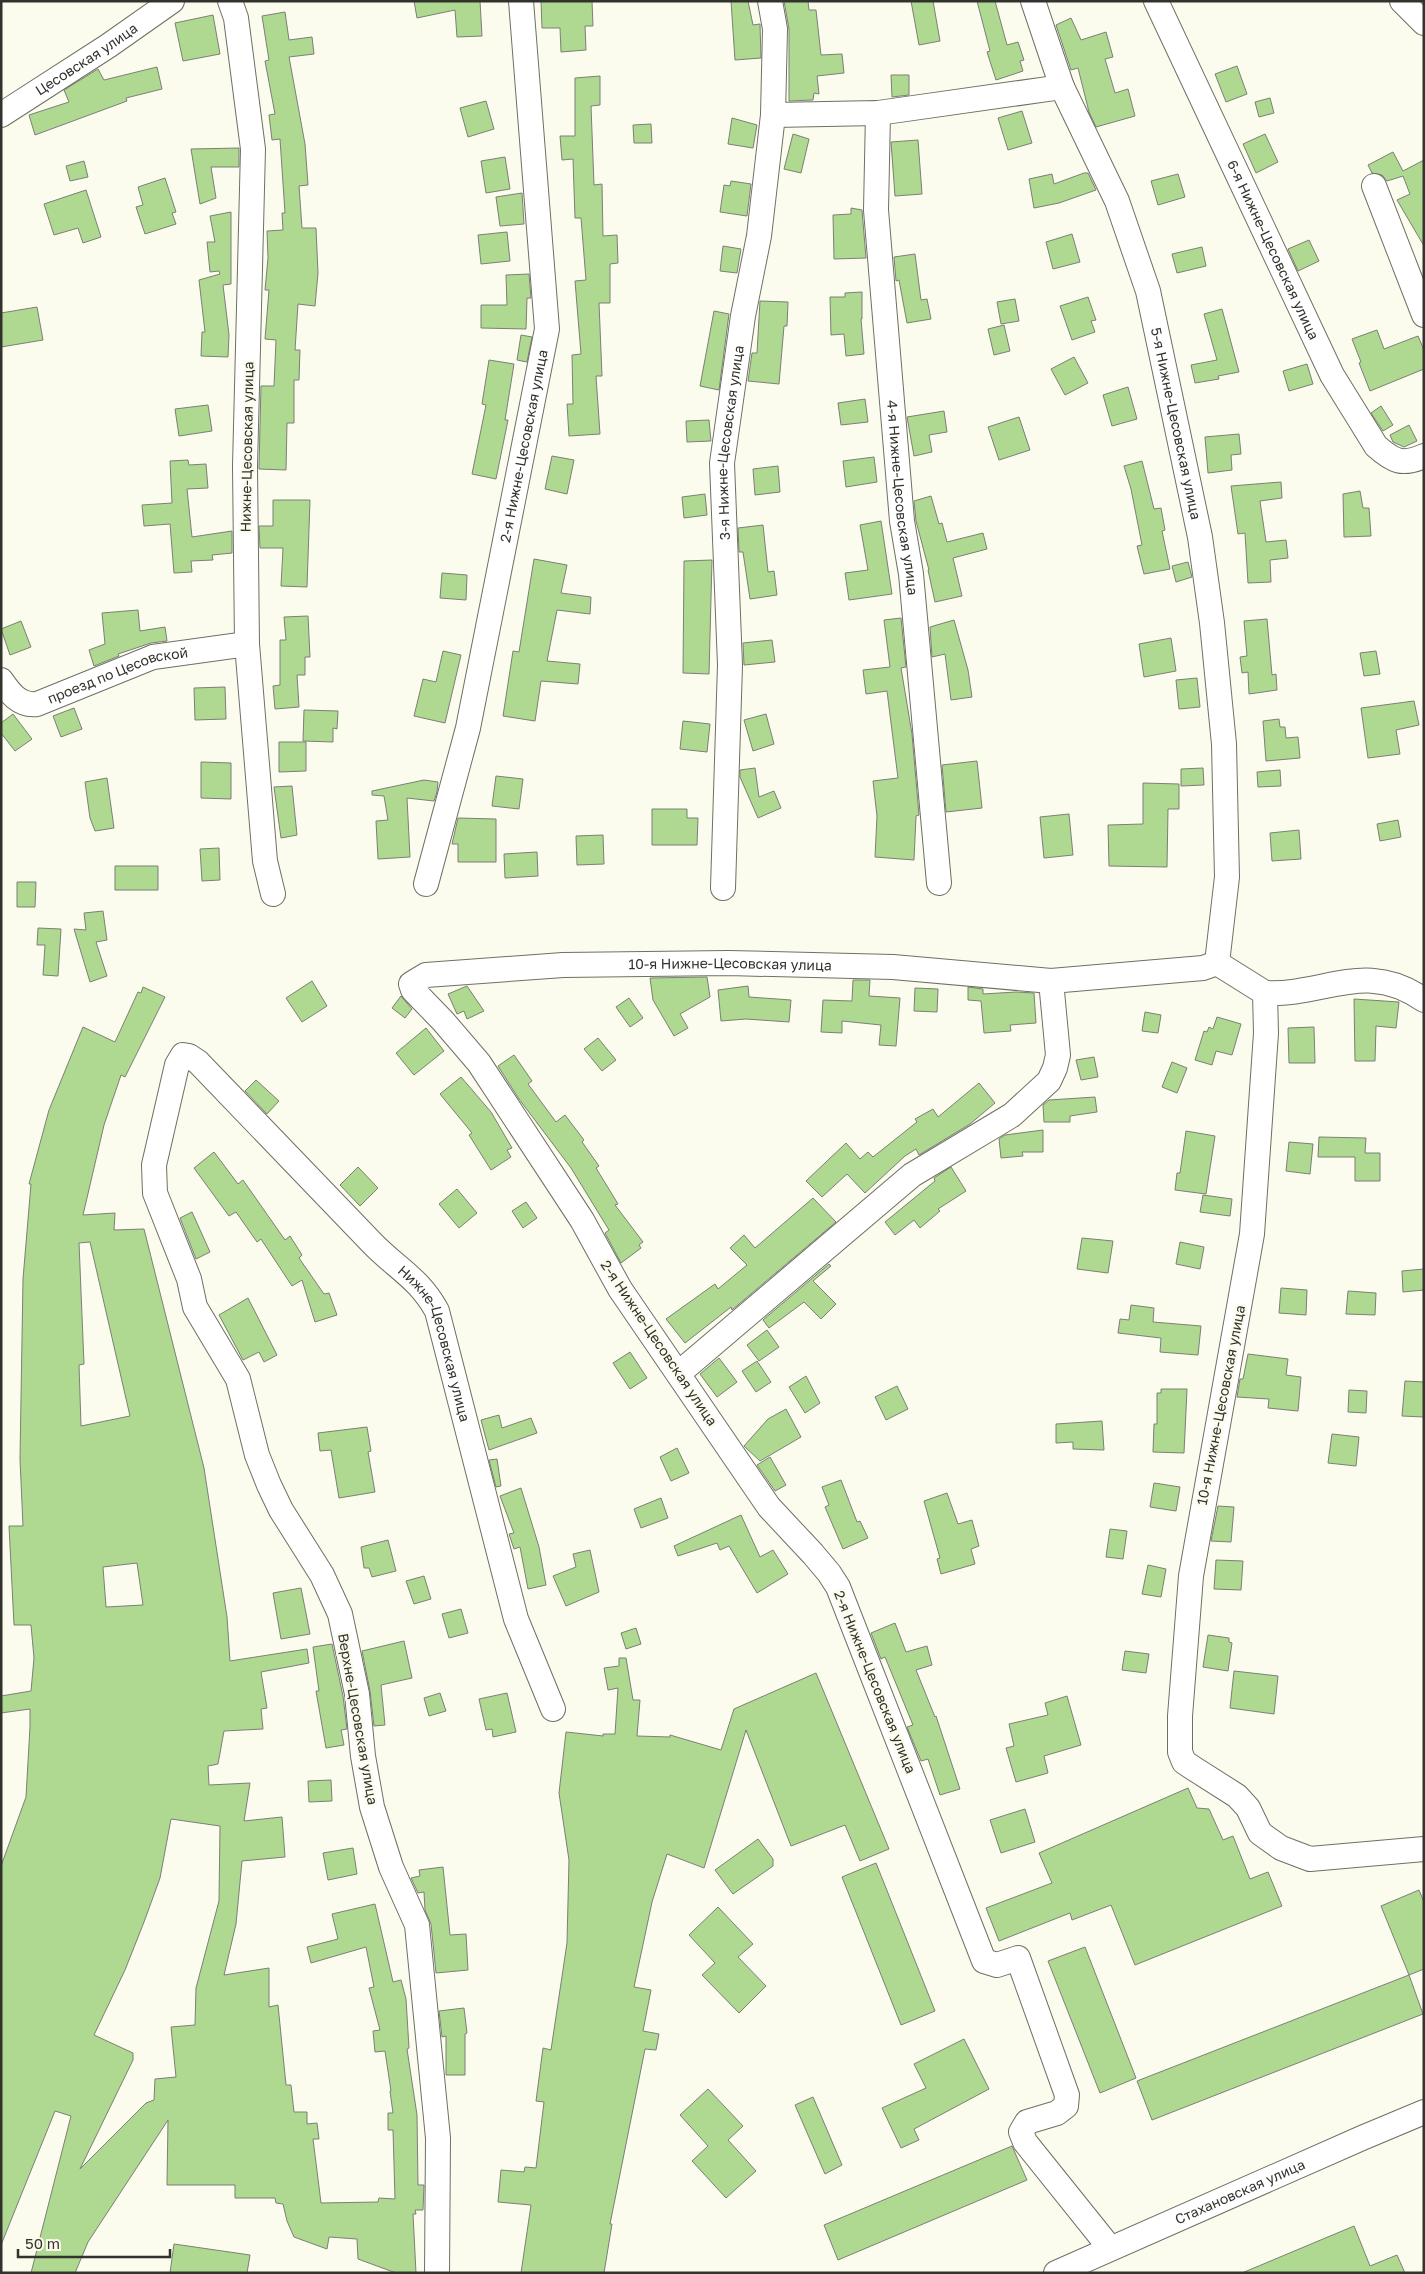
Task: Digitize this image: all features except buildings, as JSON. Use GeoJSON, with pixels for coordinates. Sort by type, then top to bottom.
{"type":"FeatureCollection","features":[{"type":"Feature","properties":{"kind":"street","name":"Цесовская улица"},"geometry":{"type":"LineString","coordinates":[[1,115],[108,46],[172,1]]}},
{"type":"Feature","properties":{"kind":"street","name":"Нижне-Цесовская улица"},"geometry":{"type":"LineString","coordinates":[[230,1],[236,18],[253,149],[245,466],[247,644],[265,861],[273,894]]}},
{"type":"Feature","properties":{"kind":"street","name":"2-я Нижне-Цесовская улица"},"geometry":{"type":"LineString","coordinates":[[426,884],[468,728],[547,328],[521,1]]}},
{"type":"Feature","properties":{"kind":"street","name":"3-я Нижне-Цесовская улица"},"geometry":{"type":"LineString","coordinates":[[723,888],[730,665],[722,463],[743,316],[759,236],[774,115],[775,29],[770,1]]}},
{"type":"Feature","properties":{"kind":"street","name":"5-я Нижне-Цесовская улица"},"geometry":{"type":"LineString","coordinates":[[1033,1],[1062,87],[1117,201],[1136,252],[1148,291],[1200,537],[1212,623],[1224,744],[1227,867],[1217,963]]}},
{"type":"Feature","properties":{"kind":"street","name":"6-я Нижне-Цесовская улица"},"geometry":{"type":"LineString","coordinates":[[1156,1],[1332,375],[1376,446],[1385,454],[1400,461],[1408,462],[1424,456]]}},
{"type":"Feature","properties":{"kind":"street"},"geometry":{"type":"LineString","coordinates":[[1402,1],[1424,23]]}},
{"type":"Feature","properties":{"kind":"street"},"geometry":{"type":"LineString","coordinates":[[774,115],[878,113],[1062,87]]}},
{"type":"Feature","properties":{"kind":"street","name":"4-я Нижне-Цесовская улица"},"geometry":{"type":"LineString","coordinates":[[878,113],[876,210],[902,513],[911,574],[939,883]]}},
{"type":"Feature","properties":{"kind":"street"},"geometry":{"type":"LineString","coordinates":[[1374,186],[1424,315]]}},
{"type":"Feature","properties":{"kind":"street","name":"проезд по Цесовской"},"geometry":{"type":"LineString","coordinates":[[1,680],[16,698],[30,705],[37,704],[153,657],[247,644]]}},
{"type":"Feature","properties":{"kind":"street","name":"10-я Нижне-Цесовская улица"},"geometry":{"type":"LineString","coordinates":[[410,984],[426,975],[563,965],[728,963],[893,967],[1051,981],[1204,968],[1217,963]]}},
{"type":"Feature","properties":{"kind":"street"},"geometry":{"type":"LineString","coordinates":[[1217,963],[1265,993],[1283,994],[1352,981],[1373,980],[1410,991],[1424,1000]]}},
{"type":"Feature","properties":{"kind":"street"},"geometry":{"type":"LineString","coordinates":[[679,1373],[912,1175],[1012,1115],[1049,1080],[1055,1068],[1058,1055],[1051,981]]}},
{"type":"Feature","properties":{"kind":"street","name":"2-я Нижне-Цесовская улица"},"geometry":{"type":"LineString","coordinates":[[410,984],[413,990],[443,1021],[479,1064],[582,1220],[620,1289],[769,1507],[818,1559],[838,1587],[984,1961],[997,1965],[1018,1958],[1067,2095],[1066,2106],[1057,2113],[1026,2122],[1021,2132],[1025,2142],[1110,2248]]}},
{"type":"Feature","properties":{"kind":"street","name":"10-я Нижне-Цесовская улица"},"geometry":{"type":"LineString","coordinates":[[1265,993],[1266,1033],[1252,1234],[1191,1576],[1180,1716],[1180,1752],[1184,1762],[1238,1796],[1248,1808],[1260,1833],[1281,1848],[1310,1860],[1424,1849]]}},
{"type":"Feature","properties":{"kind":"street","name":"Нижне-Цесовская улица"},"geometry":{"type":"LineString","coordinates":[[186,1054],[198,1062],[379,1250],[416,1281],[437,1311],[516,1619],[553,1709]]}},
{"type":"Feature","properties":{"kind":"street","name":"Верхне-Цесовская улица"},"geometry":{"type":"LineString","coordinates":[[186,1054],[178,1061],[154,1165],[155,1193],[189,1279],[194,1307],[238,1379],[257,1455],[269,1485],[281,1510],[322,1575],[340,1614],[357,1694],[362,1756],[372,1807],[391,1867],[417,1924],[420,1940],[438,2138],[437,2273]]}},
{"type":"Feature","properties":{"kind":"street","name":"Стахановская улица"},"geometry":{"type":"LineString","coordinates":[[1056,2273],[1424,2112]]}}]}
